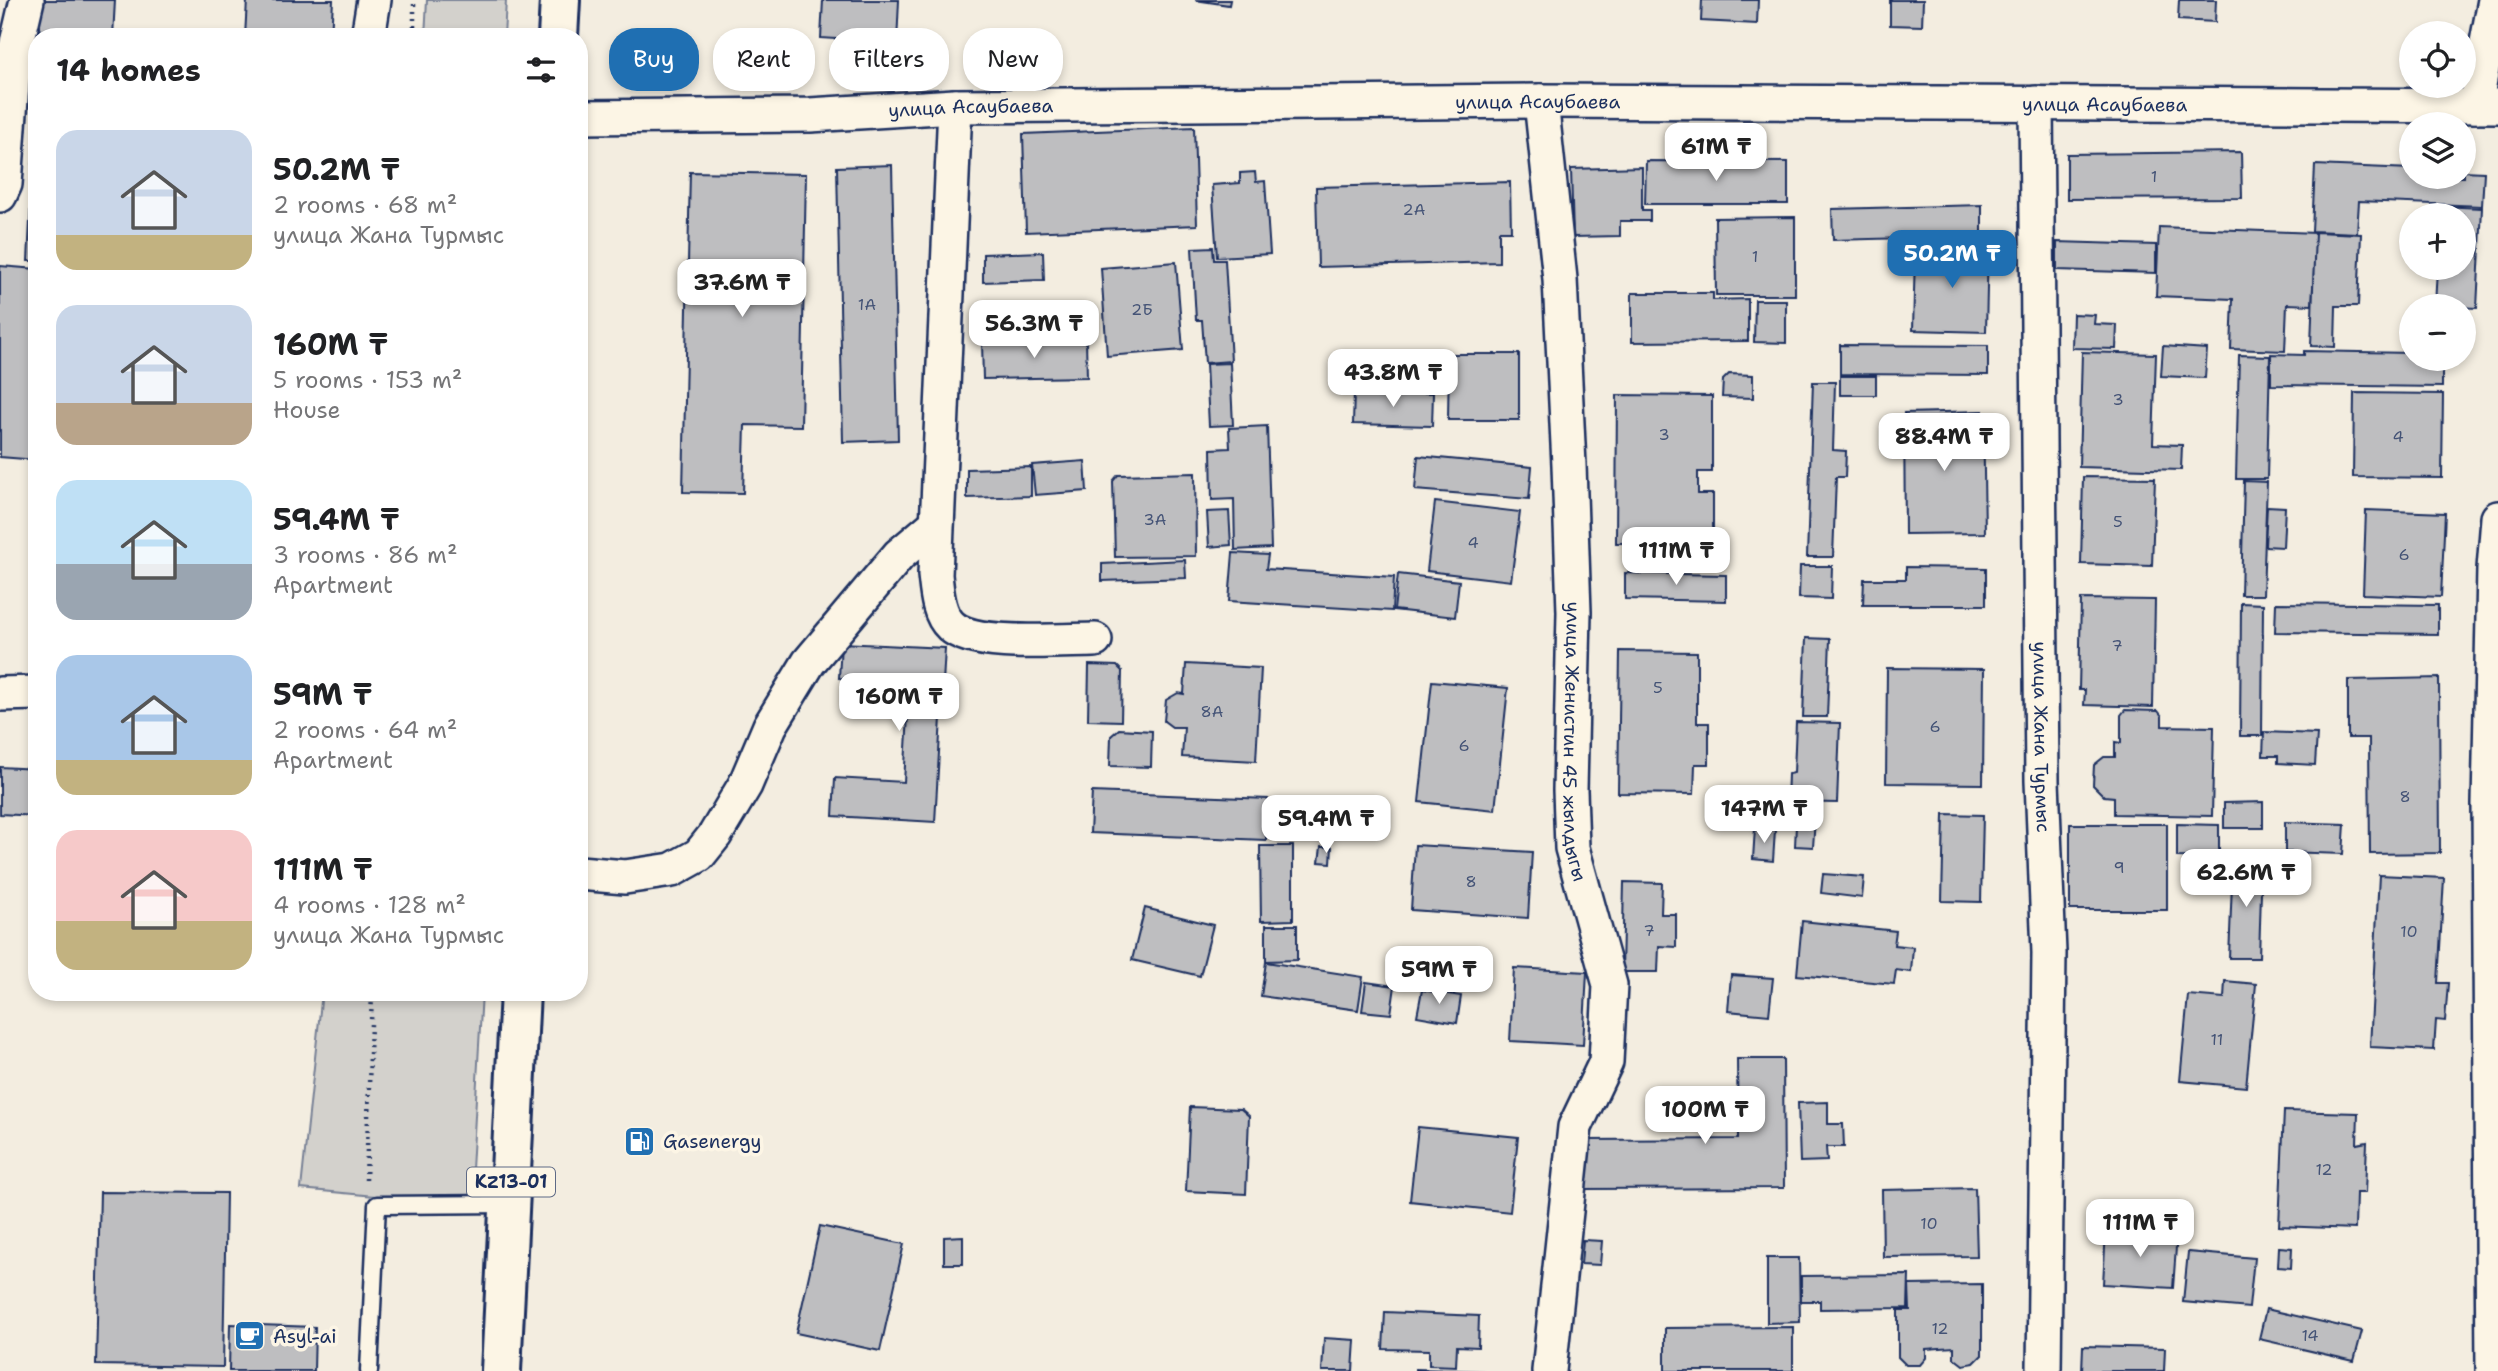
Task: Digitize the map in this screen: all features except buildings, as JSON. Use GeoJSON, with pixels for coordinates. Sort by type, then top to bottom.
{"type":"FeatureCollection","features":[{"type":"Feature","properties":{"kind":"highway"},"geometry":{"type":"LineString","coordinates":[[558,28],[560,0]]}},
{"type":"Feature","properties":{"kind":"highway","name":"KZ13-01"},"geometry":{"type":"LineString","coordinates":[[501,1371],[520,1001]]}},
{"type":"Feature","properties":{"kind":"street"},"geometry":{"type":"LineString","coordinates":[[2,187],[14,56],[27,0]]}},
{"type":"Feature","properties":{"kind":"street"},"geometry":{"type":"LineString","coordinates":[[369,28],[374,0]]}},
{"type":"Feature","properties":{"kind":"street"},"geometry":{"type":"LineString","coordinates":[[2487,106],[2495,0]]}},
{"type":"Feature","properties":{"kind":"street","name":"улица Асаубаева"},"geometry":{"type":"LineString","coordinates":[[588,117],[810,115],[955,106],[1541,101],[2487,106]]}},
{"type":"Feature","properties":{"kind":"street","name":"улица Женистин 45 жылдыгы"},"geometry":{"type":"LineString","coordinates":[[1541,101],[1560,279],[1569,465],[1574,612],[1570,790],[1572,848],[1610,985],[1606,1062],[1575,1127],[1549,1371]]}},
{"type":"Feature","properties":{"kind":"street","name":"улица Жана Турмыс"},"geometry":{"type":"LineString","coordinates":[[2036,103],[2042,781],[2049,953],[2044,1371]]}},
{"type":"Feature","properties":{"kind":"street"},"geometry":{"type":"LineString","coordinates":[[955,106],[935,575],[939,605],[951,626],[965,634],[1002,641],[1095,640]]}},
{"type":"Feature","properties":{"kind":"street"},"geometry":{"type":"LineString","coordinates":[[2494,1371],[2489,804],[2494,569],[2498,518]]}},
{"type":"Feature","properties":{"kind":"street"},"geometry":{"type":"LineString","coordinates":[[588,874],[625,877],[672,870],[699,855],[715,835],[745,785],[770,726],[809,662],[899,555],[937,523]]}},
{"type":"Feature","properties":{"kind":"street"},"geometry":{"type":"LineString","coordinates":[[0,694],[28,693]]}},
{"type":"Feature","properties":{"kind":"lane"},"geometry":{"type":"LineString","coordinates":[[369,1371],[377,1205],[510,1204]]}},
{"type":"Feature","properties":{"kind":"path"},"geometry":{"type":"LineString","coordinates":[[414,0],[414,28]]}},
{"type":"Feature","properties":{"kind":"path"},"geometry":{"type":"LineString","coordinates":[[372,1001],[365,1178],[377,1205]]}},
{"type":"Feature","properties":{"kind":"shaded area"},"geometry":{"type":"Polygon","coordinates":[[[427,0],[506,0],[504,28],[425,28],[427,0]]]}},
{"type":"Feature","properties":{"kind":"shaded area"},"geometry":{"type":"Polygon","coordinates":[[[321,1001],[481,1001],[470,1205],[301,1189],[321,1001]]]}},
{"type":"Feature","properties":{"kind":"place","name":"Gasenergy"},"geometry":{"type":"Point","coordinates":[640,1141]}},
{"type":"Feature","properties":{"kind":"place","name":"Asyl-ai"},"geometry":{"type":"Point","coordinates":[250,1336]}}]}
